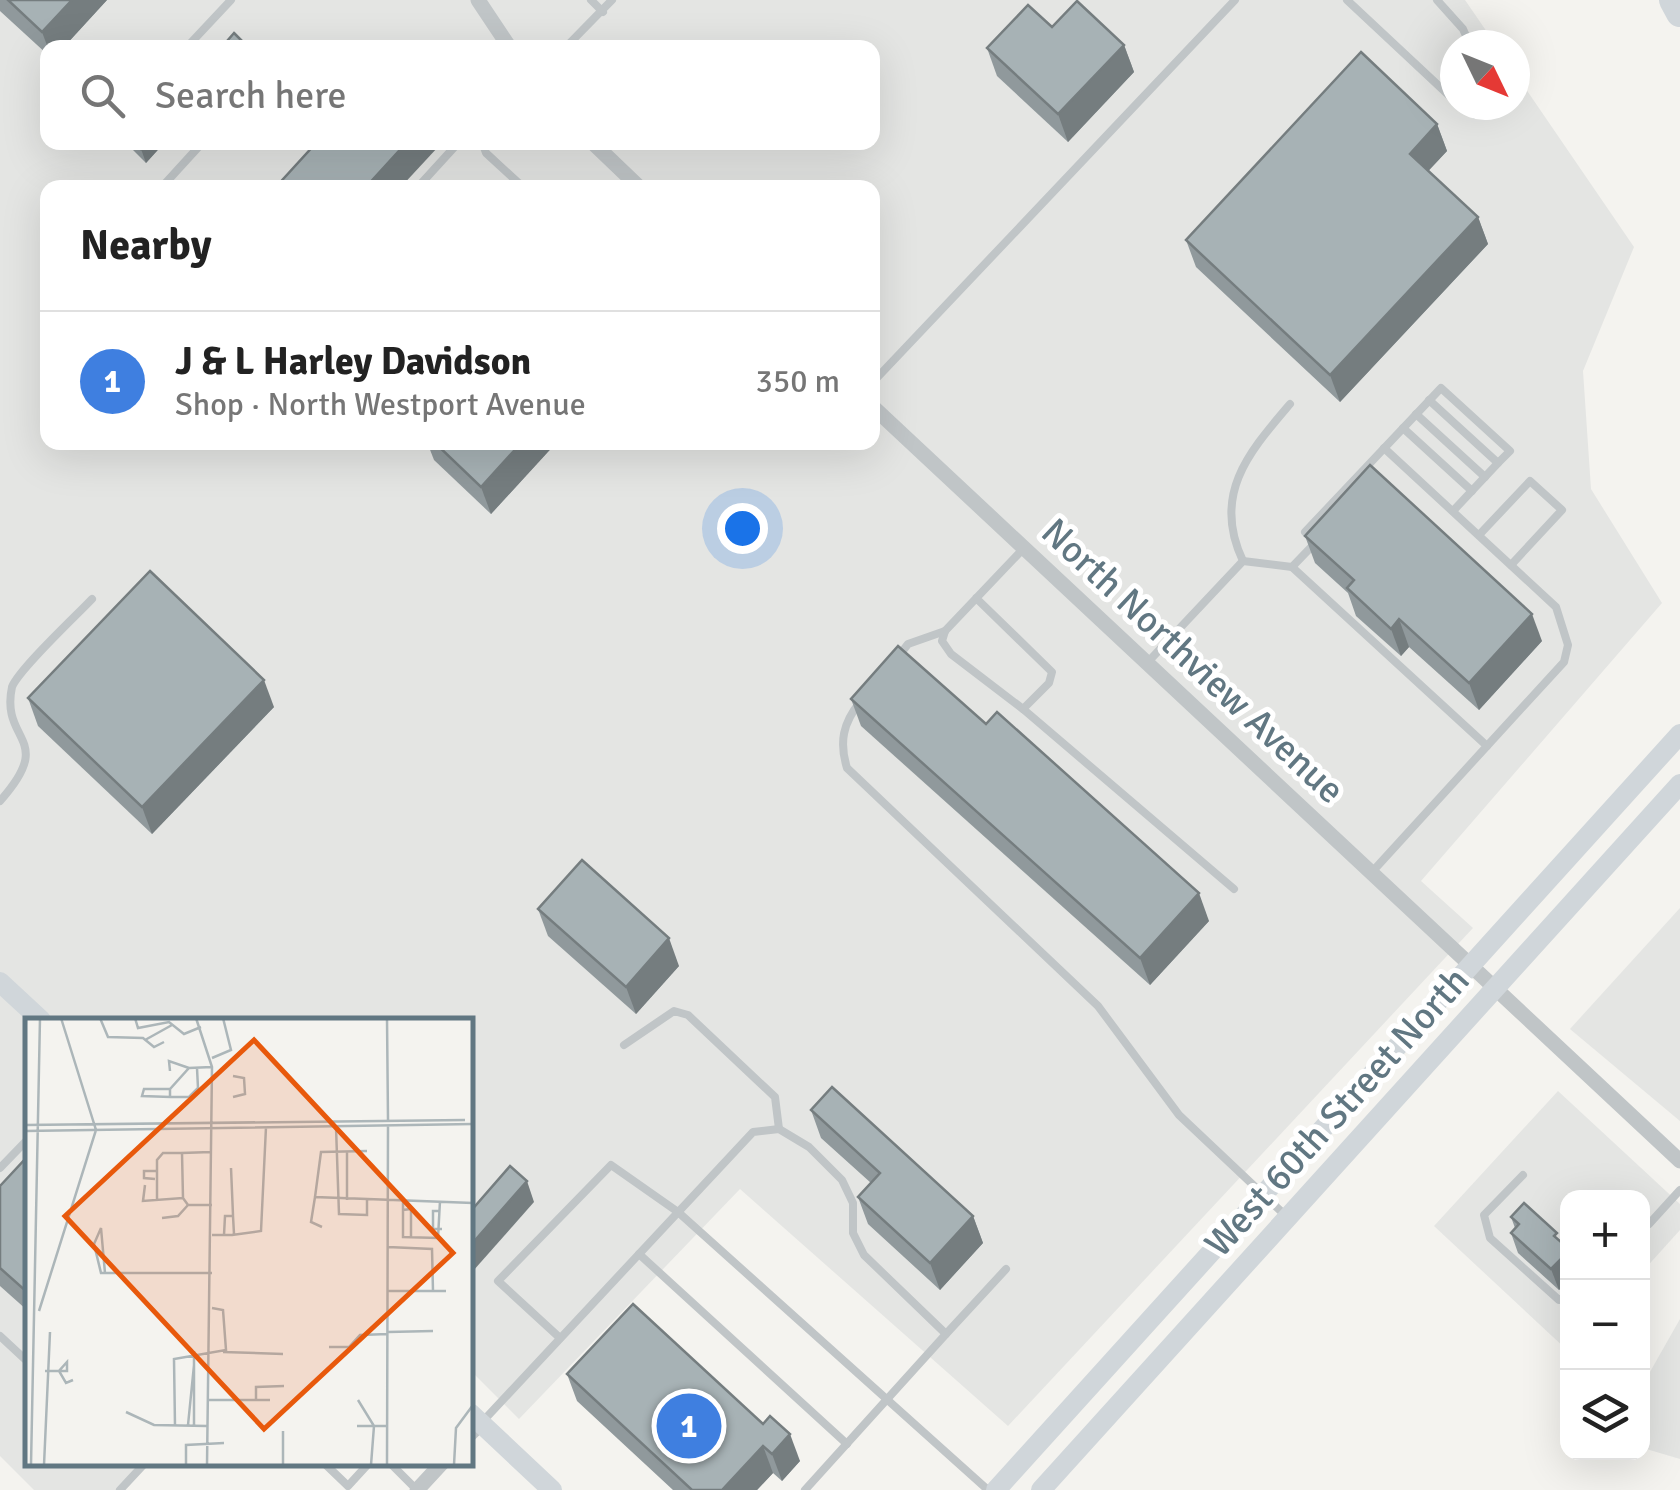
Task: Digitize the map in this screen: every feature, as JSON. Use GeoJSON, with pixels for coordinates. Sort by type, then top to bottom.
{"type":"FeatureCollection","features":[{"type":"Feature","properties":{"kind":"highway"},"geometry":{"type":"LineString","coordinates":[[1673,0],[1680,13]]}},
{"type":"Feature","properties":{"kind":"main road","name":"West 60th Street North"},"geometry":{"type":"LineString","coordinates":[[992,1490],[1680,734]]}},
{"type":"Feature","properties":{"kind":"main road","name":"West 60th Street North"},"geometry":{"type":"LineString","coordinates":[[1041,1490],[1680,784]]}},
{"type":"Feature","properties":{"kind":"main road"},"geometry":{"type":"LineString","coordinates":[[0,982],[39,1018]]}},
{"type":"Feature","properties":{"kind":"main road"},"geometry":{"type":"LineString","coordinates":[[474,1424],[552,1490]]}},
{"type":"Feature","properties":{"kind":"street"},"geometry":{"type":"LineString","coordinates":[[478,0],[505,40]]}},
{"type":"Feature","properties":{"kind":"street"},"geometry":{"type":"LineString","coordinates":[[600,150],[632,180]]}},
{"type":"Feature","properties":{"kind":"street","name":"North Northview Avenue"},"geometry":{"type":"LineString","coordinates":[[880,413],[1680,1161]]}},
{"type":"Feature","properties":{"kind":"street"},"geometry":{"type":"LineString","coordinates":[[417,1490],[440,1465]]}},
{"type":"Feature","properties":{"kind":"lane"},"geometry":{"type":"LineString","coordinates":[[194,40],[232,0]]}},
{"type":"Feature","properties":{"kind":"lane"},"geometry":{"type":"LineString","coordinates":[[591,0],[603,12]]}},
{"type":"Feature","properties":{"kind":"lane"},"geometry":{"type":"LineString","coordinates":[[573,40],[612,0]]}},
{"type":"Feature","properties":{"kind":"lane"},"geometry":{"type":"LineString","coordinates":[[880,375],[1234,0]]}},
{"type":"Feature","properties":{"kind":"lane"},"geometry":{"type":"LineString","coordinates":[[1347,0],[1440,87]]}},
{"type":"Feature","properties":{"kind":"lane"},"geometry":{"type":"LineString","coordinates":[[1437,0],[1463,30]]}},
{"type":"Feature","properties":{"kind":"lane"},"geometry":{"type":"LineString","coordinates":[[169,180],[195,150]]}},
{"type":"Feature","properties":{"kind":"lane"},"geometry":{"type":"LineString","coordinates":[[424,180],[452,150]]}},
{"type":"Feature","properties":{"kind":"lane"},"geometry":{"type":"LineString","coordinates":[[485,150],[515,180]]}},
{"type":"Feature","properties":{"kind":"lane"},"geometry":{"type":"LineString","coordinates":[[1292,567],[1316,542],[1305,532],[1441,388],[1510,450],[1453,511]]}},
{"type":"Feature","properties":{"kind":"lane"},"geometry":{"type":"LineString","coordinates":[[1429,400],[1498,463]]}},
{"type":"Feature","properties":{"kind":"lane"},"geometry":{"type":"LineString","coordinates":[[1243,561],[1237,548],[1236,475],[1290,404]]}},
{"type":"Feature","properties":{"kind":"lane"},"geometry":{"type":"LineString","coordinates":[[1416,414],[1485,477]]}},
{"type":"Feature","properties":{"kind":"lane"},"geometry":{"type":"LineString","coordinates":[[1403,428],[1472,491]]}},
{"type":"Feature","properties":{"kind":"lane"},"geometry":{"type":"LineString","coordinates":[[1372,872],[1564,662],[1568,645],[1556,607],[1384,448]]}},
{"type":"Feature","properties":{"kind":"lane"},"geometry":{"type":"LineString","coordinates":[[1479,535],[1530,481],[1562,510],[1511,565]]}},
{"type":"Feature","properties":{"kind":"lane"},"geometry":{"type":"LineString","coordinates":[[1024,548],[945,631],[942,641],[952,654],[1234,889]]}},
{"type":"Feature","properties":{"kind":"lane"},"geometry":{"type":"LineString","coordinates":[[1243,561],[1292,567],[1487,746]]}},
{"type":"Feature","properties":{"kind":"lane"},"geometry":{"type":"LineString","coordinates":[[1147,663],[1243,561]]}},
{"type":"Feature","properties":{"kind":"lane"},"geometry":{"type":"LineString","coordinates":[[0,801],[22,777],[26,758],[9,720],[12,685],[92,598]]}},
{"type":"Feature","properties":{"kind":"lane"},"geometry":{"type":"LineString","coordinates":[[976,598],[1052,672],[1049,683],[1022,709]]}},
{"type":"Feature","properties":{"kind":"lane"},"geometry":{"type":"LineString","coordinates":[[885,672],[908,644],[945,631]]}},
{"type":"Feature","properties":{"kind":"lane"},"geometry":{"type":"LineString","coordinates":[[862,700],[851,714],[840,745],[847,768],[1098,1006],[1156,1090],[1288,1218]]}},
{"type":"Feature","properties":{"kind":"lane"},"geometry":{"type":"LineString","coordinates":[[624,1045],[674,1011],[688,1015],[775,1097],[779,1129]]}},
{"type":"Feature","properties":{"kind":"lane"},"geometry":{"type":"LineString","coordinates":[[474,1424],[753,1132],[779,1129],[809,1147],[842,1180],[853,1203],[853,1233],[864,1255],[946,1334]]}},
{"type":"Feature","properties":{"kind":"lane"},"geometry":{"type":"LineString","coordinates":[[0,1168],[25,1141]]}},
{"type":"Feature","properties":{"kind":"lane"},"geometry":{"type":"LineString","coordinates":[[560,1338],[498,1281],[610,1165],[678,1212],[992,1490]]}},
{"type":"Feature","properties":{"kind":"lane"},"geometry":{"type":"LineString","coordinates":[[1522,1175],[1484,1215],[1484,1224],[1490,1238],[1560,1300]]}},
{"type":"Feature","properties":{"kind":"lane"},"geometry":{"type":"LineString","coordinates":[[1650,1222],[1680,1190]]}},
{"type":"Feature","properties":{"kind":"lane"},"geometry":{"type":"LineString","coordinates":[[639,1254],[847,1444]]}},
{"type":"Feature","properties":{"kind":"lane"},"geometry":{"type":"LineString","coordinates":[[805,1490],[1006,1269]]}},
{"type":"Feature","properties":{"kind":"lane"},"geometry":{"type":"LineString","coordinates":[[0,1336],[25,1359]]}},
{"type":"Feature","properties":{"kind":"lane"},"geometry":{"type":"LineString","coordinates":[[120,1490],[143,1465]]}},
{"type":"Feature","properties":{"kind":"lane"},"geometry":{"type":"LineString","coordinates":[[326,1465],[348,1486],[367,1465]]}},
{"type":"Feature","properties":{"kind":"lane"},"geometry":{"type":"LineString","coordinates":[[392,1465],[417,1490]]}},
{"type":"Feature","properties":{"kind":"shaded area"},"geometry":{"type":"Polygon","coordinates":[[[0,0],[1465,0],[1486,30],[1440,30],[1440,120],[1530,120],[1530,95],[1634,247],[1583,371],[1591,489],[1662,603],[1421,881],[1473,928],[1008,1426],[740,1189],[519,1419],[472,1372],[472,1018],[25,1018],[25,1465],[143,1465],[118,1490],[34,1490],[0,1456],[0,0]]]}},
{"type":"Feature","properties":{"kind":"shaded area"},"geometry":{"type":"Polygon","coordinates":[[[1680,908],[1680,1121],[1570,1029],[1680,908]]]}},
{"type":"Feature","properties":{"kind":"shaded area"},"geometry":{"type":"Polygon","coordinates":[[[1558,1091],[1680,1204],[1680,1230],[1650,1263],[1650,1190],[1560,1190],[1560,1343],[1434,1226],[1558,1091]]]}},
{"type":"Feature","properties":{"kind":"shaded area"},"geometry":{"type":"Polygon","coordinates":[[[1680,1319],[1680,1459],[1650,1450],[1650,1372],[1680,1319]]]}},
{"type":"Feature","properties":{"kind":"building"},"geometry":{"type":"Polygon","coordinates":[[[8,0],[72,0],[42,32],[8,0]]]}},
{"type":"Feature","properties":{"kind":"building"},"geometry":{"type":"Polygon","coordinates":[[[1077,1],[1124,45],[1058,114],[987,48],[1028,5],[1052,27],[1077,1]]]}},
{"type":"Feature","properties":{"kind":"building"},"geometry":{"type":"Polygon","coordinates":[[[1361,52],[1437,124],[1410,154],[1478,217],[1330,375],[1186,240],[1361,52]]]}},
{"type":"Feature","properties":{"kind":"building"},"geometry":{"type":"Polygon","coordinates":[[[310,150],[400,150],[372,180],[282,180],[310,150]]]}},
{"type":"Feature","properties":{"kind":"building"},"geometry":{"type":"Polygon","coordinates":[[[442,450],[515,450],[481,487],[442,450]]]}},
{"type":"Feature","properties":{"kind":"building"},"geometry":{"type":"Polygon","coordinates":[[[1370,465],[1532,614],[1469,683],[1399,619],[1391,629],[1347,588],[1354,580],[1305,536],[1370,465]]]}},
{"type":"Feature","properties":{"kind":"building"},"geometry":{"type":"Polygon","coordinates":[[[150,571],[264,680],[142,807],[28,698],[150,571]]]}},
{"type":"Feature","properties":{"kind":"building"},"geometry":{"type":"Polygon","coordinates":[[[898,646],[986,724],[997,712],[1199,893],[1140,958],[851,699],[898,646]]]}},
{"type":"Feature","properties":{"kind":"building"},"geometry":{"type":"Polygon","coordinates":[[[582,860],[669,938],[626,987],[538,909],[582,860]]]}},
{"type":"Feature","properties":{"kind":"building"},"geometry":{"type":"Polygon","coordinates":[[[832,1087],[973,1216],[930,1263],[858,1197],[880,1173],[811,1110],[832,1087]]]}},
{"type":"Feature","properties":{"kind":"building"},"geometry":{"type":"Polygon","coordinates":[[[25,1159],[25,1290],[0,1268],[0,1186],[25,1159]]]}},
{"type":"Feature","properties":{"kind":"building"},"geometry":{"type":"Polygon","coordinates":[[[510,1166],[527,1181],[472,1244],[472,1210],[510,1166]]]}},
{"type":"Feature","properties":{"kind":"building"},"geometry":{"type":"Polygon","coordinates":[[[1524,1203],[1557,1233],[1554,1236],[1560,1241],[1560,1260],[1551,1269],[1511,1233],[1519,1224],[1511,1217],[1524,1203]]]}},
{"type":"Feature","properties":{"kind":"building"},"geometry":{"type":"Polygon","coordinates":[[[633,1304],[763,1424],[770,1416],[790,1434],[772,1454],[763,1446],[722,1490],[692,1490],[567,1374],[633,1304]]]}},
{"type":"Feature","properties":{"kind":"place","name":"J & L Harley Davidson"},"geometry":{"type":"Point","coordinates":[689,1426]}}]}
